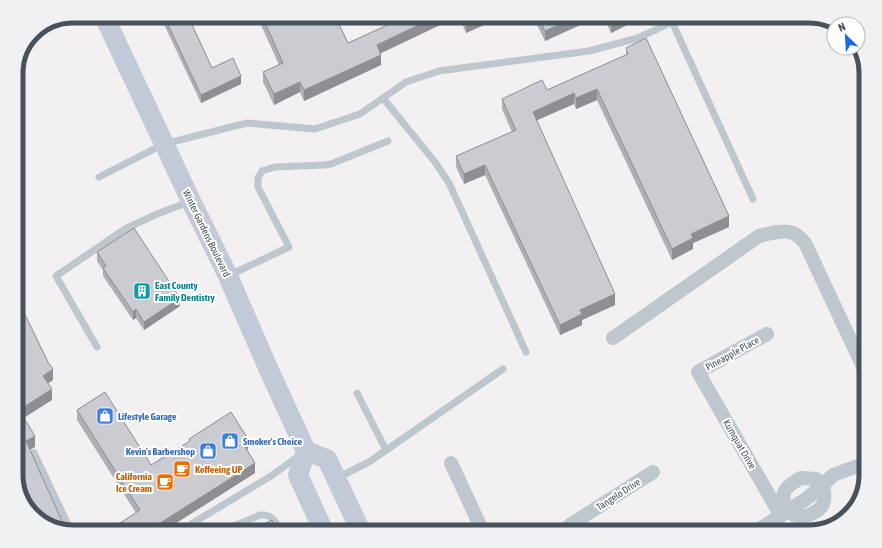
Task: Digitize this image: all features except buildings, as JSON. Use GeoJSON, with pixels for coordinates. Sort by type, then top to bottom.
{"type":"FeatureCollection","features":[{"type":"Feature","properties":{"kind":"main road","name":"Winter Gardens Boulevard"},"geometry":{"type":"LineString","coordinates":[[107,23],[228,276],[306,451]]}},
{"type":"Feature","properties":{"kind":"main road"},"geometry":{"type":"LineString","coordinates":[[321,525],[298,475],[306,451],[327,460],[337,478],[358,525]]}},
{"type":"Feature","properties":{"kind":"street"},"geometry":{"type":"LineString","coordinates":[[613,338],[759,236],[769,233],[788,232],[798,236],[805,243],[859,358]]}},
{"type":"Feature","properties":{"kind":"street","name":"Pineapple Place"},"geometry":{"type":"LineString","coordinates":[[698,372],[767,334]]}},
{"type":"Feature","properties":{"kind":"street","name":"Kumquat Drive"},"geometry":{"type":"LineString","coordinates":[[698,372],[785,514]]}},
{"type":"Feature","properties":{"kind":"street"},"geometry":{"type":"LineString","coordinates":[[451,463],[480,525]]}},
{"type":"Feature","properties":{"kind":"street"},"geometry":{"type":"LineString","coordinates":[[767,525],[806,499],[823,485],[832,475],[859,465]]}},
{"type":"Feature","properties":{"kind":"street","name":"Tangelo Drive"},"geometry":{"type":"LineString","coordinates":[[570,525],[653,472]]}},
{"type":"Feature","properties":{"kind":"street"},"geometry":{"type":"LineString","coordinates":[[801,478],[816,479],[823,485],[823,504],[818,510],[804,516],[785,514],[783,502],[785,490],[790,485],[801,478]]}},
{"type":"Feature","properties":{"kind":"lane"},"geometry":{"type":"LineString","coordinates":[[99,177],[164,144],[247,123],[315,129],[360,114],[406,82],[439,71],[589,52],[638,38],[663,23]]}},
{"type":"Feature","properties":{"kind":"lane"},"geometry":{"type":"LineString","coordinates":[[672,23],[753,199]]}},
{"type":"Feature","properties":{"kind":"lane"},"geometry":{"type":"LineString","coordinates":[[383,98],[435,162],[446,178],[526,352]]}},
{"type":"Feature","properties":{"kind":"lane"},"geometry":{"type":"LineString","coordinates":[[228,276],[289,247],[258,187],[258,178],[262,171],[275,167],[331,164],[388,141]]}},
{"type":"Feature","properties":{"kind":"lane"},"geometry":{"type":"LineString","coordinates":[[97,347],[56,276],[125,229],[157,214],[191,201]]}},
{"type":"Feature","properties":{"kind":"lane"},"geometry":{"type":"LineString","coordinates":[[337,478],[369,462],[503,369]]}},
{"type":"Feature","properties":{"kind":"lane"},"geometry":{"type":"LineString","coordinates":[[357,393],[386,450]]}},
{"type":"Feature","properties":{"kind":"lane"},"geometry":{"type":"LineString","coordinates":[[190,525],[271,476],[306,451]]}},
{"type":"Feature","properties":{"kind":"lane"},"geometry":{"type":"LineString","coordinates":[[34,453],[68,525]]}},
{"type":"Feature","properties":{"kind":"lane"},"geometry":{"type":"LineString","coordinates":[[236,525],[260,515],[266,515],[272,518],[278,525]]}},
{"type":"Feature","properties":{"kind":"place","name":"East County Family Dentistry"},"geometry":{"type":"Point","coordinates":[142,291]}},
{"type":"Feature","properties":{"kind":"place","name":"Lifestyle Garage"},"geometry":{"type":"Point","coordinates":[105,416]}},
{"type":"Feature","properties":{"kind":"place","name":"Smoker's Choice"},"geometry":{"type":"Point","coordinates":[230,441]}},
{"type":"Feature","properties":{"kind":"place","name":"Kevin's Barbershop"},"geometry":{"type":"Point","coordinates":[208,451]}},
{"type":"Feature","properties":{"kind":"place","name":"Koffeeing UP"},"geometry":{"type":"Point","coordinates":[182,469]}},
{"type":"Feature","properties":{"kind":"place","name":"California Ice Cream"},"geometry":{"type":"Point","coordinates":[165,482]}}]}
